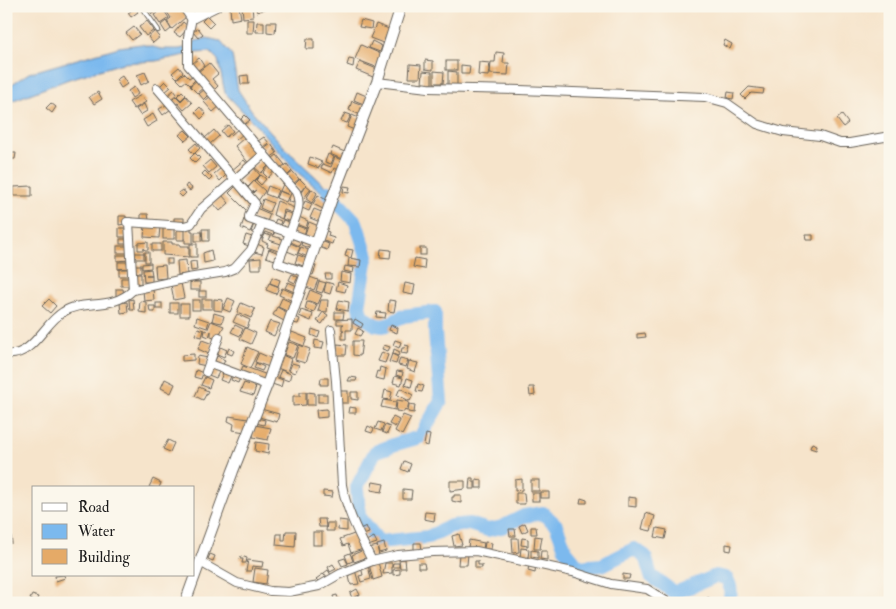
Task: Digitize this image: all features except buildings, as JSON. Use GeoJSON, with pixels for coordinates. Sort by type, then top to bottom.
{"type":"FeatureCollection","features":[{"type":"Feature","properties":{"kind":"street"},"geometry":{"type":"LineString","coordinates":[[184,6],[192,18],[187,46],[188,65],[298,197],[299,205],[278,264],[307,272]]}},
{"type":"Feature","properties":{"kind":"street"},"geometry":{"type":"LineString","coordinates":[[192,18],[216,6]]}},
{"type":"Feature","properties":{"kind":"street"},"geometry":{"type":"LineString","coordinates":[[195,576],[267,385],[333,197],[377,82],[401,6]]}},
{"type":"Feature","properties":{"kind":"street"},"geometry":{"type":"LineString","coordinates":[[377,82],[428,88],[705,97],[727,103],[757,124],[783,132],[820,136],[840,143],[850,144],[890,136]]}},
{"type":"Feature","properties":{"kind":"street"},"geometry":{"type":"LineString","coordinates":[[158,88],[196,131],[254,203],[249,219],[317,243]]}},
{"type":"Feature","properties":{"kind":"street"},"geometry":{"type":"LineString","coordinates":[[133,290],[128,222],[191,224],[201,209],[264,154]]}},
{"type":"Feature","properties":{"kind":"street"},"geometry":{"type":"LineString","coordinates":[[6,354],[20,353],[28,348],[52,320],[66,310],[125,298],[133,290],[225,272],[235,268],[251,250],[262,224]]}},
{"type":"Feature","properties":{"kind":"street"},"geometry":{"type":"LineString","coordinates":[[331,330],[344,501],[372,561]]}},
{"type":"Feature","properties":{"kind":"street"},"geometry":{"type":"LineString","coordinates":[[206,372],[219,337]]}},
{"type":"Feature","properties":{"kind":"street"},"geometry":{"type":"LineString","coordinates":[[210,364],[267,385]]}},
{"type":"Feature","properties":{"kind":"street"},"geometry":{"type":"LineString","coordinates":[[200,562],[238,583],[270,591],[289,592],[319,586],[340,574],[372,561],[398,555],[476,551],[573,572],[611,584],[647,589],[669,603]]}},
{"type":"Feature","properties":{"kind":"street"},"geometry":{"type":"LineString","coordinates":[[185,603],[195,576]]}},
{"type":"Feature","properties":{"kind":"lane"},"geometry":{"type":"LineString","coordinates":[[141,6],[158,30]]}},
{"type":"Feature","properties":{"kind":"water"},"geometry":{"type":"Polygon","coordinates":[[[207,38],[220,41],[232,55],[238,90],[252,111],[287,150],[343,200],[340,207],[297,172],[225,93],[218,60],[210,52],[156,61],[123,63],[69,79],[6,103],[6,88],[29,73],[119,47],[141,44],[161,49],[179,49],[193,46],[195,41],[207,38]]]}},
{"type":"Feature","properties":{"kind":"waterway"},"geometry":{"type":"LineString","coordinates":[[328,192],[356,222],[367,256],[359,307],[362,316],[376,325],[383,326],[403,316],[435,312],[441,401],[420,437],[375,452],[357,487],[359,516],[379,542],[428,537],[451,526],[469,524],[488,530],[502,527],[524,516],[543,513],[556,525],[566,551],[579,567],[602,565],[634,549],[645,556],[651,576],[675,593],[716,576],[726,578],[730,590],[729,603]]}}]}
